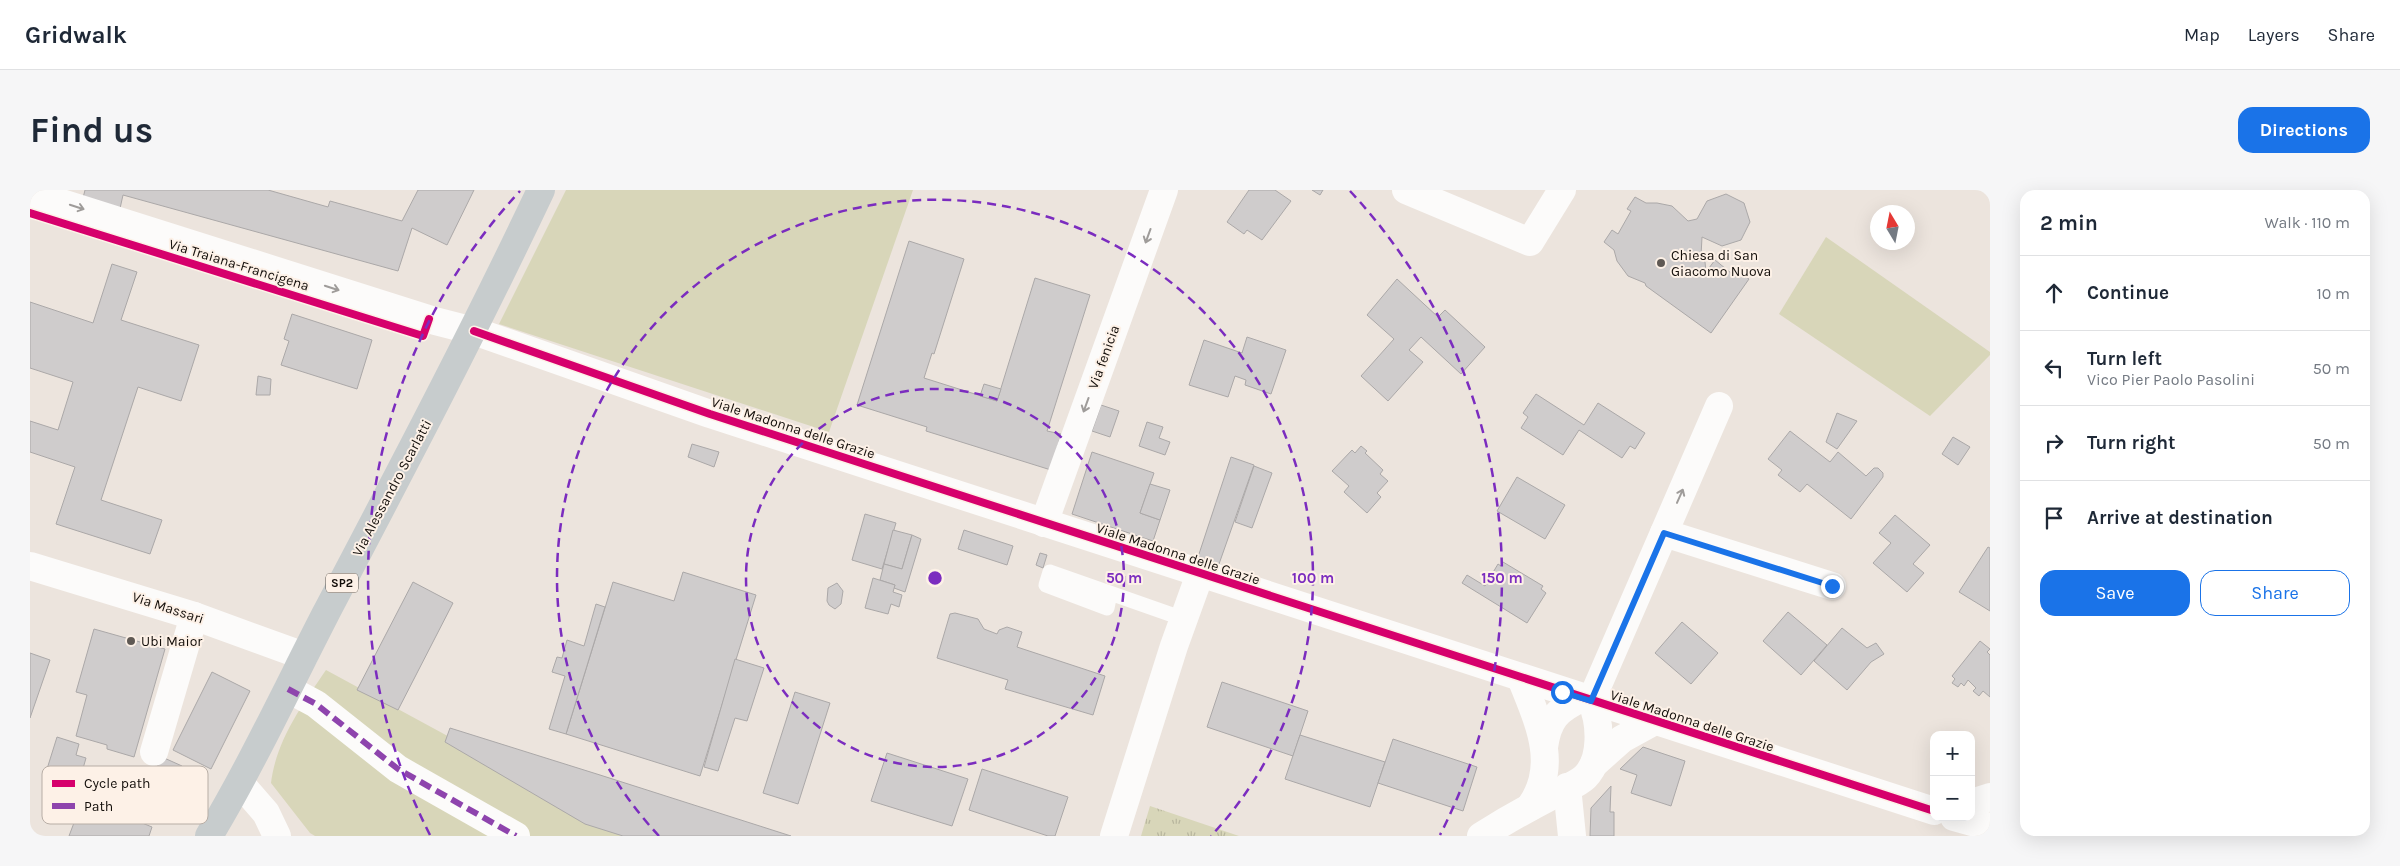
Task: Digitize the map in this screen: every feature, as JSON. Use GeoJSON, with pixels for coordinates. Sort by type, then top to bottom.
{"type":"FeatureCollection","features":[{"type":"Feature","properties":{"kind":"main road","name":"Via Alessandro Scarlatti"},"geometry":{"type":"LineString","coordinates":[[209,836],[240,783],[304,656],[474,331],[541,190]]}},
{"type":"Feature","properties":{"kind":"street","name":"Via fenicia"},"geometry":{"type":"LineString","coordinates":[[1044,523],[1164,190]]}},
{"type":"Feature","properties":{"kind":"street"},"geometry":{"type":"LineString","coordinates":[[1406,190],[1530,242],[1562,190]]}},
{"type":"Feature","properties":{"kind":"street","name":"Viale Madonna delle Grazie"},"geometry":{"type":"LineString","coordinates":[[42,194],[435,321],[474,331],[710,414],[1930,811]]}},
{"type":"Feature","properties":{"kind":"street"},"geometry":{"type":"LineString","coordinates":[[1586,700],[1664,533],[1719,406]]}},
{"type":"Feature","properties":{"kind":"street"},"geometry":{"type":"LineString","coordinates":[[1664,533],[1832,586]]}},
{"type":"Feature","properties":{"kind":"street","name":"Via Massari"},"geometry":{"type":"LineString","coordinates":[[30,566],[194,616],[304,656]]}},
{"type":"Feature","properties":{"kind":"street"},"geometry":{"type":"LineString","coordinates":[[1114,836],[1174,646],[1200,574]]}},
{"type":"Feature","properties":{"kind":"street"},"geometry":{"type":"LineString","coordinates":[[154,752],[194,616]]}},
{"type":"Feature","properties":{"kind":"street"},"geometry":{"type":"LineString","coordinates":[[1521,678],[1544,747]]}},
{"type":"Feature","properties":{"kind":"street"},"geometry":{"type":"LineString","coordinates":[[288,689],[316,704],[398,769],[516,836]]}},
{"type":"Feature","properties":{"kind":"street"},"geometry":{"type":"LineString","coordinates":[[1530,807],[1544,784],[1546,773],[1544,747],[1546,732],[1554,716],[1567,705],[1586,700]]}},
{"type":"Feature","properties":{"kind":"street"},"geometry":{"type":"LineString","coordinates":[[1586,700],[1598,715],[1599,737],[1594,764]]}},
{"type":"Feature","properties":{"kind":"street"},"geometry":{"type":"LineString","coordinates":[[1481,836],[1584,778],[1594,764],[1622,738],[1653,722]]}},
{"type":"Feature","properties":{"kind":"street"},"geometry":{"type":"LineString","coordinates":[[240,783],[266,813],[277,836]]}},
{"type":"Feature","properties":{"kind":"street"},"geometry":{"type":"LineString","coordinates":[[1567,787],[1572,836]]}},
{"type":"Feature","properties":{"kind":"street"},"geometry":{"type":"LineString","coordinates":[[1975,802],[1990,797]]}},
{"type":"Feature","properties":{"kind":"street"},"geometry":{"type":"LineString","coordinates":[[1968,821],[1990,827]]}},
{"type":"Feature","properties":{"kind":"lane"},"geometry":{"type":"LineString","coordinates":[[1110,594],[1184,619]]}},
{"type":"Feature","properties":{"kind":"green space"},"geometry":{"type":"Polygon","coordinates":[[[566,190],[913,190],[829,432],[499,324],[566,190]]]}},
{"type":"Feature","properties":{"kind":"green space"},"geometry":{"type":"Polygon","coordinates":[[[1826,237],[1990,352],[1990,355],[1930,416],[1779,314],[1826,237]]]}},
{"type":"Feature","properties":{"kind":"green space"},"geometry":{"type":"Polygon","coordinates":[[[326,670],[632,836],[315,836],[310,833],[271,783],[278,753],[284,738],[299,710],[326,670]]]}},
{"type":"Feature","properties":{"kind":"green space"},"geometry":{"type":"Polygon","coordinates":[[[1150,806],[1239,836],[1141,836],[1150,806]]]}},
{"type":"Feature","properties":{"kind":"building"},"geometry":{"type":"Polygon","coordinates":[[[85,190],[268,190],[328,207],[330,201],[402,221],[418,190],[474,190],[447,245],[412,228],[398,271],[123,195],[119,213],[82,202],[85,190]]]}},
{"type":"Feature","properties":{"kind":"building"},"geometry":{"type":"Polygon","coordinates":[[[1249,190],[1275,190],[1291,201],[1262,240],[1247,230],[1244,234],[1227,222],[1249,190]]]}},
{"type":"Feature","properties":{"kind":"building"},"geometry":{"type":"Polygon","coordinates":[[[1312,190],[1323,190],[1320,195],[1312,190]]]}},
{"type":"Feature","properties":{"kind":"building","name":"Chiesa di San Giacomo Nuova"},"geometry":{"type":"Polygon","coordinates":[[[1726,194],[1744,203],[1750,222],[1741,240],[1722,246],[1702,237],[1701,256],[1705,262],[1706,272],[1715,260],[1731,273],[1734,269],[1749,279],[1711,333],[1646,286],[1645,283],[1628,276],[1617,261],[1614,250],[1604,242],[1612,230],[1618,234],[1631,211],[1627,209],[1635,197],[1646,203],[1672,206],[1688,221],[1697,219],[1707,201],[1726,194]]]}},
{"type":"Feature","properties":{"kind":"building"},"geometry":{"type":"Polygon","coordinates":[[[909,241],[964,259],[934,354],[932,353],[924,378],[997,401],[1035,278],[1090,295],[1047,431],[1061,434],[1051,470],[926,431],[927,427],[857,405],[909,241]]]}},
{"type":"Feature","properties":{"kind":"building"},"geometry":{"type":"Polygon","coordinates":[[[112,264],[137,272],[121,320],[199,345],[181,401],[138,387],[101,500],[162,520],[150,554],[56,524],[75,467],[30,452],[30,421],[58,430],[73,382],[30,368],[30,302],[93,323],[112,264]]]}},
{"type":"Feature","properties":{"kind":"building"},"geometry":{"type":"Polygon","coordinates":[[[1397,279],[1438,317],[1445,310],[1485,347],[1461,374],[1421,337],[1409,350],[1423,362],[1388,401],[1361,376],[1394,339],[1367,315],[1397,279]]]}},
{"type":"Feature","properties":{"kind":"building"},"geometry":{"type":"Polygon","coordinates":[[[292,314],[372,340],[357,389],[281,365],[289,341],[284,339],[292,314]]]}},
{"type":"Feature","properties":{"kind":"building"},"geometry":{"type":"Polygon","coordinates":[[[1247,337],[1286,350],[1271,394],[1245,385],[1246,380],[1235,376],[1228,397],[1189,385],[1204,340],[1242,353],[1247,337]]]}},
{"type":"Feature","properties":{"kind":"building"},"geometry":{"type":"Polygon","coordinates":[[[258,376],[271,379],[270,395],[256,395],[258,376]]]}},
{"type":"Feature","properties":{"kind":"building"},"geometry":{"type":"Polygon","coordinates":[[[984,384],[1001,389],[997,401],[980,396],[984,384]]]}},
{"type":"Feature","properties":{"kind":"building"},"geometry":{"type":"Polygon","coordinates":[[[1536,394],[1584,425],[1598,403],[1645,433],[1635,449],[1630,446],[1622,458],[1579,430],[1563,455],[1521,428],[1528,417],[1523,413],[1536,394]]]}},
{"type":"Feature","properties":{"kind":"building"},"geometry":{"type":"Polygon","coordinates":[[[1101,405],[1119,411],[1110,437],[1092,431],[1101,405]]]}},
{"type":"Feature","properties":{"kind":"building"},"geometry":{"type":"Polygon","coordinates":[[[1837,413],[1857,421],[1837,449],[1826,442],[1837,413]]]}},
{"type":"Feature","properties":{"kind":"building"},"geometry":{"type":"Polygon","coordinates":[[[1147,422],[1163,427],[1159,438],[1170,442],[1165,455],[1139,446],[1147,422]]]}},
{"type":"Feature","properties":{"kind":"building"},"geometry":{"type":"Polygon","coordinates":[[[1790,431],[1830,462],[1838,452],[1866,476],[1874,468],[1878,468],[1883,473],[1883,477],[1851,519],[1807,484],[1800,492],[1778,475],[1782,470],[1768,459],[1790,431]]]}},
{"type":"Feature","properties":{"kind":"building"},"geometry":{"type":"Polygon","coordinates":[[[1953,437],[1970,447],[1958,465],[1942,454],[1953,437]]]}},
{"type":"Feature","properties":{"kind":"building"},"geometry":{"type":"Polygon","coordinates":[[[692,444],[719,452],[714,467],[688,457],[692,444]]]}},
{"type":"Feature","properties":{"kind":"building"},"geometry":{"type":"Polygon","coordinates":[[[1361,446],[1367,451],[1365,453],[1383,470],[1380,474],[1388,481],[1377,493],[1381,497],[1367,513],[1344,492],[1349,486],[1332,471],[1352,450],[1355,453],[1361,446]]]}},
{"type":"Feature","properties":{"kind":"building"},"geometry":{"type":"Polygon","coordinates":[[[1092,452],[1154,473],[1140,513],[1160,520],[1153,541],[1072,514],[1092,452]]]}},
{"type":"Feature","properties":{"kind":"building"},"geometry":{"type":"Polygon","coordinates":[[[1231,457],[1254,465],[1219,564],[1198,557],[1231,457]]]}},
{"type":"Feature","properties":{"kind":"building"},"geometry":{"type":"Polygon","coordinates":[[[1254,466],[1272,473],[1252,528],[1235,522],[1254,466]]]}},
{"type":"Feature","properties":{"kind":"building"},"geometry":{"type":"Polygon","coordinates":[[[1517,477],[1565,505],[1545,539],[1497,511],[1517,477]]]}},
{"type":"Feature","properties":{"kind":"building"},"geometry":{"type":"Polygon","coordinates":[[[1150,484],[1170,490],[1160,520],[1140,513],[1150,484]]]}},
{"type":"Feature","properties":{"kind":"building"},"geometry":{"type":"Polygon","coordinates":[[[865,514],[896,523],[882,569],[852,560],[865,514]]]}},
{"type":"Feature","properties":{"kind":"building"},"geometry":{"type":"Polygon","coordinates":[[[1895,515],[1930,545],[1913,564],[1924,573],[1907,592],[1873,563],[1891,543],[1879,533],[1895,515]]]}},
{"type":"Feature","properties":{"kind":"building"},"geometry":{"type":"Polygon","coordinates":[[[893,530],[912,535],[902,569],[884,564],[893,530]]]}},
{"type":"Feature","properties":{"kind":"building"},"geometry":{"type":"Polygon","coordinates":[[[964,530],[1013,546],[1007,565],[958,549],[964,530]]]}},
{"type":"Feature","properties":{"kind":"building"},"geometry":{"type":"Polygon","coordinates":[[[912,535],[921,539],[905,592],[894,588],[895,585],[880,580],[884,564],[902,569],[912,535]]]}},
{"type":"Feature","properties":{"kind":"building"},"geometry":{"type":"Polygon","coordinates":[[[1988,547],[1990,548],[1990,611],[1959,592],[1988,547]]]}},
{"type":"Feature","properties":{"kind":"building"},"geometry":{"type":"Polygon","coordinates":[[[1040,553],[1047,555],[1043,568],[1036,565],[1040,553]]]}},
{"type":"Feature","properties":{"kind":"building"},"geometry":{"type":"Polygon","coordinates":[[[1503,562],[1543,586],[1541,589],[1546,593],[1527,623],[1462,583],[1467,575],[1485,586],[1498,564],[1501,566],[1503,562]]]}},
{"type":"Feature","properties":{"kind":"building"},"geometry":{"type":"Polygon","coordinates":[[[683,572],[756,595],[700,776],[566,734],[613,582],[674,601],[683,572]]]}},
{"type":"Feature","properties":{"kind":"building"},"geometry":{"type":"Polygon","coordinates":[[[873,578],[895,585],[893,592],[902,595],[899,607],[891,604],[888,614],[865,608],[873,578]]]}},
{"type":"Feature","properties":{"kind":"building"},"geometry":{"type":"Polygon","coordinates":[[[413,582],[453,603],[398,710],[357,690],[413,582]]]}},
{"type":"Feature","properties":{"kind":"building"},"geometry":{"type":"Polygon","coordinates":[[[837,583],[843,591],[841,604],[835,609],[827,601],[828,588],[837,583]]]}},
{"type":"Feature","properties":{"kind":"building"},"geometry":{"type":"Polygon","coordinates":[[[596,604],[605,607],[566,734],[549,729],[565,676],[552,672],[557,657],[562,658],[567,640],[584,646],[596,604]]]}},
{"type":"Feature","properties":{"kind":"building"},"geometry":{"type":"Polygon","coordinates":[[[1788,612],[1827,645],[1801,675],[1763,641],[1788,612]]]}},
{"type":"Feature","properties":{"kind":"building"},"geometry":{"type":"Polygon","coordinates":[[[955,613],[978,619],[984,629],[997,634],[999,630],[1007,627],[1022,632],[1017,647],[1105,676],[1093,715],[1005,689],[1008,680],[937,658],[950,614],[955,613]]]}},
{"type":"Feature","properties":{"kind":"building"},"geometry":{"type":"Polygon","coordinates":[[[1682,622],[1718,653],[1691,684],[1655,653],[1682,622]]]}},
{"type":"Feature","properties":{"kind":"building"},"geometry":{"type":"Polygon","coordinates":[[[1842,628],[1867,648],[1876,643],[1884,654],[1871,662],[1847,690],[1814,661],[1842,628]]]}},
{"type":"Feature","properties":{"kind":"building"},"geometry":{"type":"Polygon","coordinates":[[[94,629],[165,649],[134,757],[107,749],[107,745],[76,736],[87,695],[76,692],[94,629]]]}},
{"type":"Feature","properties":{"kind":"building"},"geometry":{"type":"Polygon","coordinates":[[[1980,641],[1990,649],[1987,652],[1990,655],[1990,697],[1983,691],[1979,696],[1973,691],[1976,688],[1968,680],[1964,686],[1961,683],[1958,687],[1952,683],[1955,679],[1952,676],[1980,641]]]}},
{"type":"Feature","properties":{"kind":"building"},"geometry":{"type":"Polygon","coordinates":[[[30,653],[50,660],[30,718],[30,653]]]}},
{"type":"Feature","properties":{"kind":"building"},"geometry":{"type":"Polygon","coordinates":[[[735,659],[764,668],[747,721],[735,718],[718,771],[704,767],[735,659]]]}},
{"type":"Feature","properties":{"kind":"building"},"geometry":{"type":"Polygon","coordinates":[[[212,672],[250,691],[211,769],[173,750],[212,672]]]}},
{"type":"Feature","properties":{"kind":"building"},"geometry":{"type":"Polygon","coordinates":[[[1222,682],[1308,711],[1293,756],[1207,727],[1222,682]]]}},
{"type":"Feature","properties":{"kind":"building"},"geometry":{"type":"Polygon","coordinates":[[[795,692],[830,703],[798,804],[763,793],[795,692]]]}},
{"type":"Feature","properties":{"kind":"building"},"geometry":{"type":"Polygon","coordinates":[[[450,728],[791,836],[623,836],[585,824],[445,742],[450,728]]]}},
{"type":"Feature","properties":{"kind":"building"},"geometry":{"type":"Polygon","coordinates":[[[1300,735],[1385,762],[1370,807],[1285,779],[1300,735]]]}},
{"type":"Feature","properties":{"kind":"building"},"geometry":{"type":"Polygon","coordinates":[[[57,737],[79,744],[76,755],[86,758],[84,766],[48,766],[57,737]]]}},
{"type":"Feature","properties":{"kind":"building"},"geometry":{"type":"Polygon","coordinates":[[[1393,739],[1477,767],[1463,811],[1378,783],[1393,739]]]}},
{"type":"Feature","properties":{"kind":"building"},"geometry":{"type":"Polygon","coordinates":[[[1643,747],[1685,761],[1671,806],[1631,793],[1637,775],[1620,769],[1643,747]]]}},
{"type":"Feature","properties":{"kind":"building"},"geometry":{"type":"Polygon","coordinates":[[[887,753],[968,779],[952,826],[871,801],[887,753]]]}},
{"type":"Feature","properties":{"kind":"building"},"geometry":{"type":"Polygon","coordinates":[[[162,757],[182,766],[158,766],[162,757]]]}},
{"type":"Feature","properties":{"kind":"building"},"geometry":{"type":"Polygon","coordinates":[[[982,769],[1068,797],[1055,836],[1048,836],[969,810],[982,769]]]}},
{"type":"Feature","properties":{"kind":"building"},"geometry":{"type":"Polygon","coordinates":[[[1611,786],[1610,812],[1614,812],[1614,836],[1590,836],[1591,808],[1611,786]]]}},
{"type":"Feature","properties":{"kind":"building"},"geometry":{"type":"Polygon","coordinates":[[[74,824],[145,824],[152,827],[149,836],[69,836],[74,824]]]}},
{"type":"Feature","properties":{"kind":"marked path"},"geometry":{"type":"LineString","coordinates":[[288,689],[316,704],[398,769],[516,836]]}},
{"type":"Feature","properties":{"kind":"cycle path","name":"Via Traiana-Francigena"},"geometry":{"type":"LineString","coordinates":[[30,213],[423,336],[429,319]]}},
{"type":"Feature","properties":{"kind":"cycle path"},"geometry":{"type":"LineString","coordinates":[[474,331],[710,414],[1930,810]]}},
{"type":"Feature","properties":{"kind":"place","name":"Chiesa di San Giacomo Nuova"},"geometry":{"type":"Point","coordinates":[1661,263]}},
{"type":"Feature","properties":{"kind":"place","name":"Ubi Maior"},"geometry":{"type":"Point","coordinates":[131,641]}},
{"type":"Feature","properties":{"kind":"route"},"geometry":{"type":"LineString","coordinates":[[1562,692],[1591,701],[1664,533],[1832,586]]}}]}
